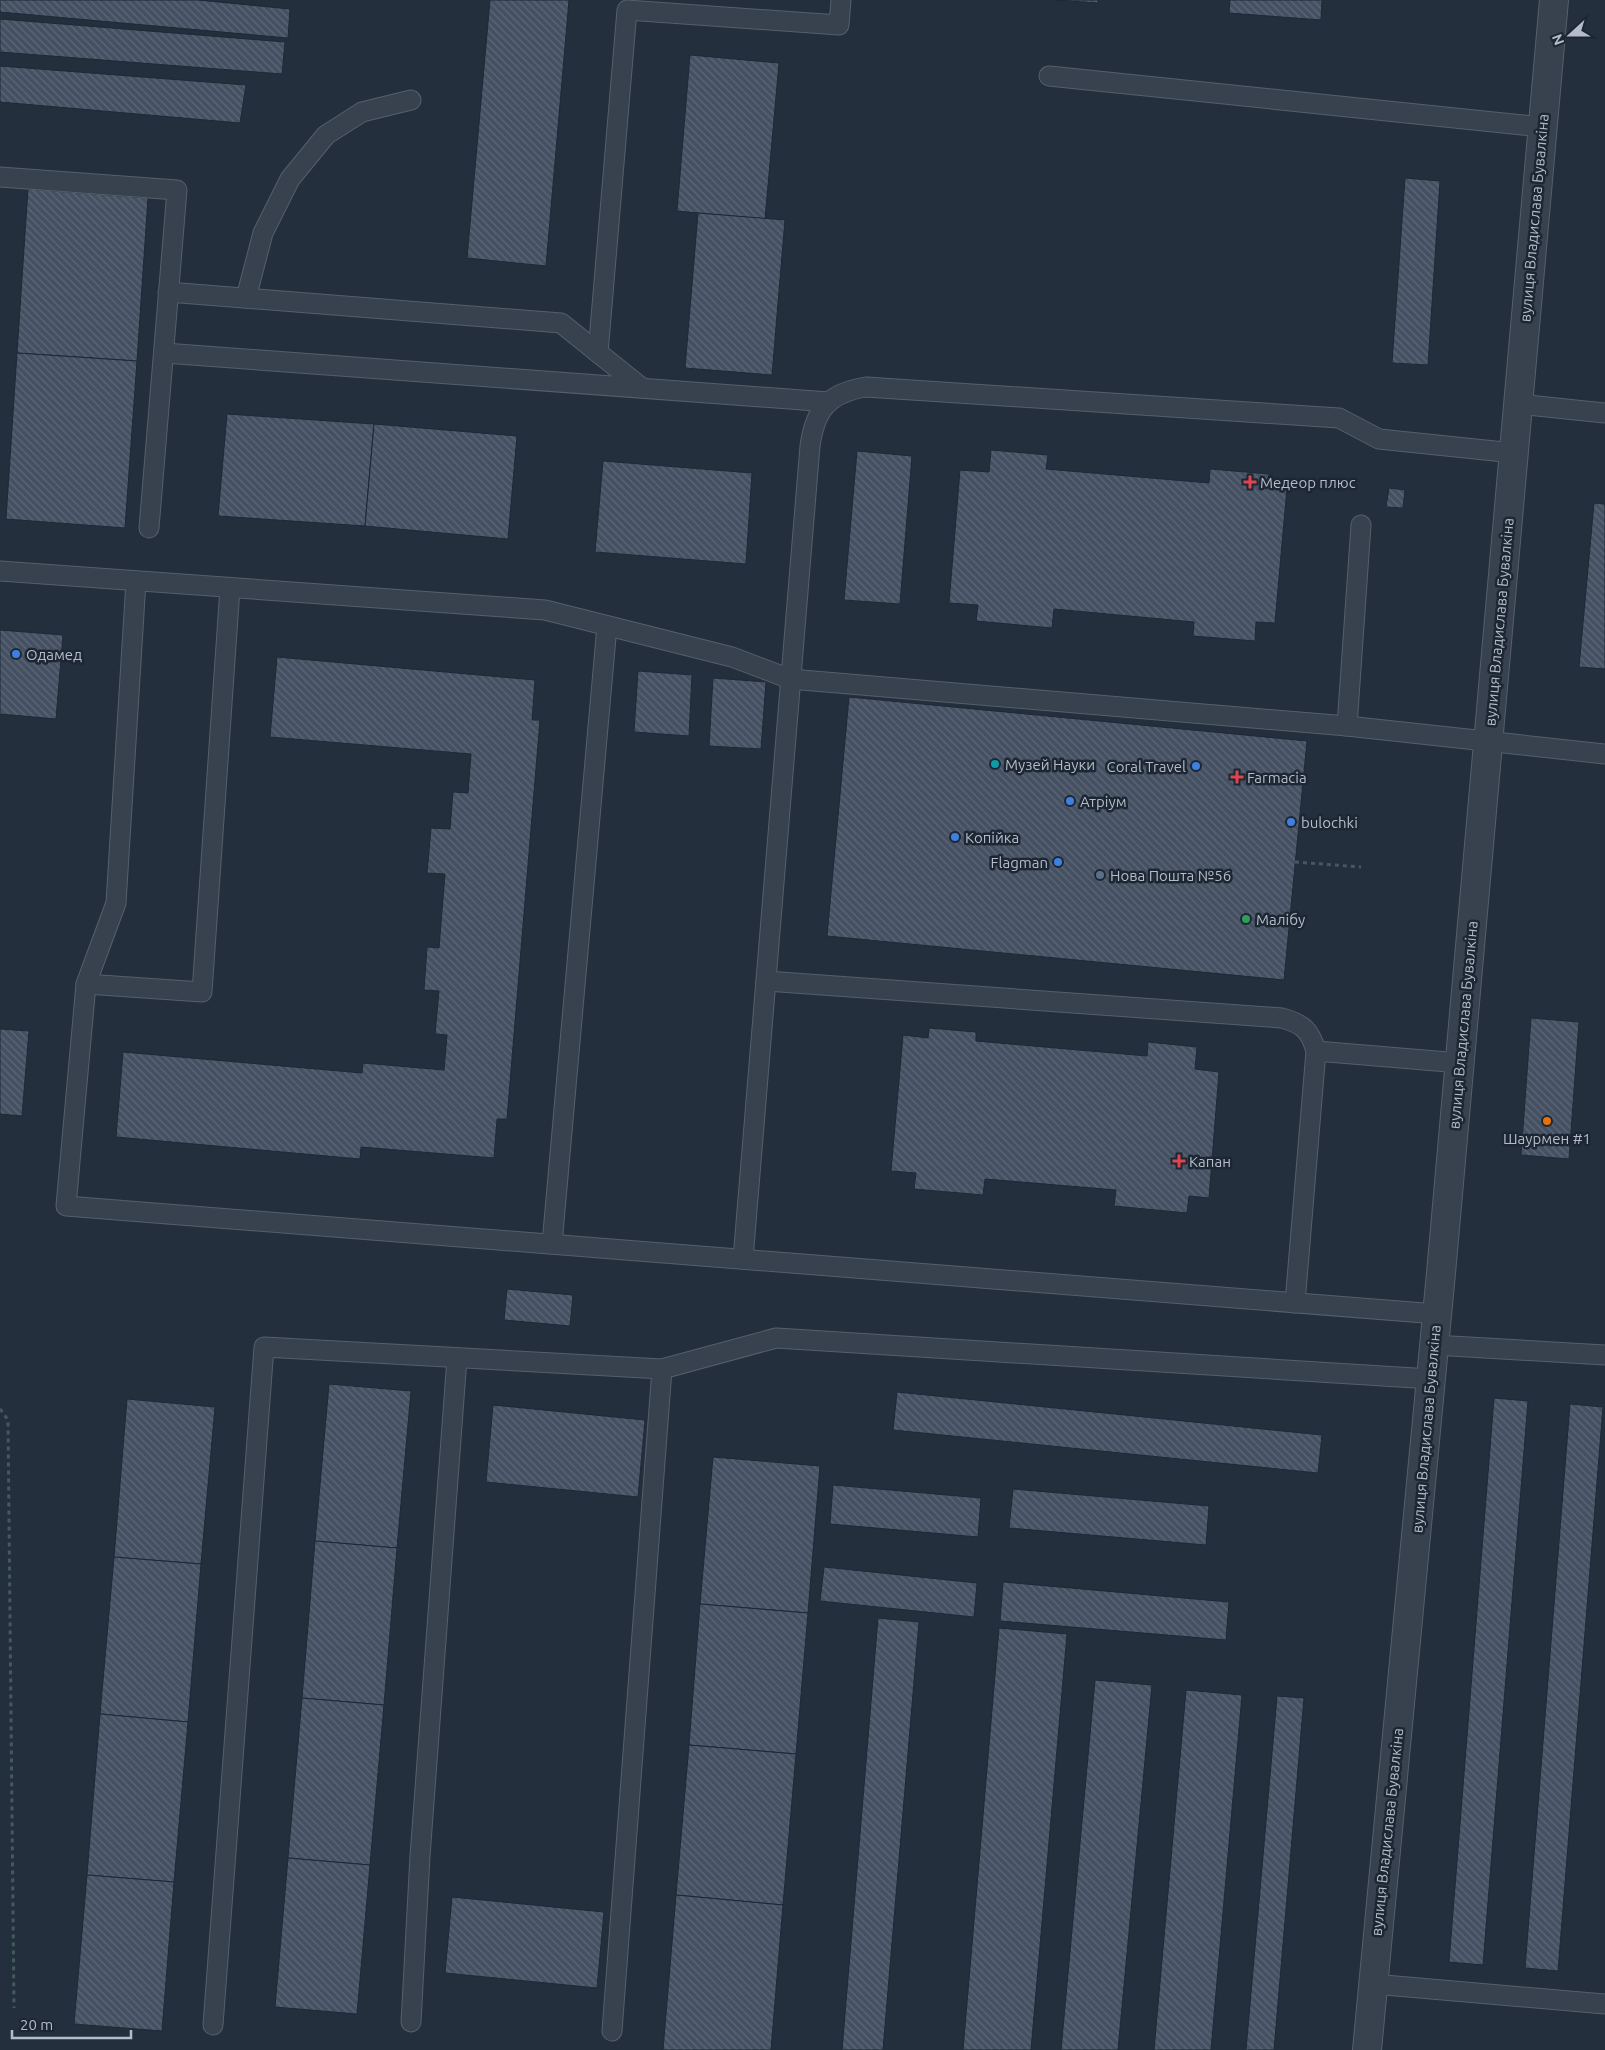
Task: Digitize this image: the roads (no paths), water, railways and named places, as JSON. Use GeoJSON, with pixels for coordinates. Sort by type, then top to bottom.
{"type":"FeatureCollection","features":[{"type":"Feature","properties":{"kind":"street","name":"вулиця Владислава Бувалкіна"},"geometry":{"type":"LineString","coordinates":[[1366,2050],[1431,1380],[1554,0]]}},
{"type":"Feature","properties":{"kind":"lane"},"geometry":{"type":"LineString","coordinates":[[598,353],[628,10],[839,25],[841,0]]}},
{"type":"Feature","properties":{"kind":"lane"},"geometry":{"type":"LineString","coordinates":[[1049,76],[1542,127]]}},
{"type":"Feature","properties":{"kind":"lane"},"geometry":{"type":"LineString","coordinates":[[246,298],[263,233],[290,179],[326,135],[362,112],[411,100]]}},
{"type":"Feature","properties":{"kind":"lane"},"geometry":{"type":"LineString","coordinates":[[0,177],[177,190],[150,528]]}},
{"type":"Feature","properties":{"kind":"lane"},"geometry":{"type":"LineString","coordinates":[[168,292],[561,323],[642,388]]}},
{"type":"Feature","properties":{"kind":"lane"},"geometry":{"type":"LineString","coordinates":[[164,353],[829,402]]}},
{"type":"Feature","properties":{"kind":"lane"},"geometry":{"type":"LineString","coordinates":[[744,1259],[810,446],[813,425],[821,409],[835,397],[851,389],[866,387],[1339,418],[1379,440],[1514,453]]}},
{"type":"Feature","properties":{"kind":"lane"},"geometry":{"type":"LineString","coordinates":[[1518,404],[1605,413]]}},
{"type":"Feature","properties":{"kind":"lane"},"geometry":{"type":"LineString","coordinates":[[1346,726],[1361,525]]}},
{"type":"Feature","properties":{"kind":"lane"},"geometry":{"type":"LineString","coordinates":[[0,571],[545,610],[732,657],[790,678],[1346,726],[1605,754]]}},
{"type":"Feature","properties":{"kind":"lane"},"geometry":{"type":"LineString","coordinates":[[136,581],[116,903],[86,984],[66,1206],[1437,1314]]}},
{"type":"Feature","properties":{"kind":"lane"},"geometry":{"type":"LineString","coordinates":[[86,984],[202,992],[230,588]]}},
{"type":"Feature","properties":{"kind":"lane"},"geometry":{"type":"LineString","coordinates":[[552,1244],[607,626]]}},
{"type":"Feature","properties":{"kind":"lane"},"geometry":{"type":"LineString","coordinates":[[766,981],[1282,1018],[1298,1022],[1311,1035],[1316,1051],[1296,1303]]}},
{"type":"Feature","properties":{"kind":"lane"},"geometry":{"type":"LineString","coordinates":[[1316,1051],[1460,1062]]}},
{"type":"Feature","properties":{"kind":"lane"},"geometry":{"type":"LineString","coordinates":[[214,2024],[264,1347],[662,1369],[776,1338],[1431,1380]]}},
{"type":"Feature","properties":{"kind":"lane"},"geometry":{"type":"LineString","coordinates":[[1434,1345],[1605,1354]]}},
{"type":"Feature","properties":{"kind":"lane"},"geometry":{"type":"LineString","coordinates":[[411,2022],[420,1856],[456,1358]]}},
{"type":"Feature","properties":{"kind":"lane"},"geometry":{"type":"LineString","coordinates":[[612,2031],[662,1369]]}},
{"type":"Feature","properties":{"kind":"lane"},"geometry":{"type":"LineString","coordinates":[[1373,1984],[1605,2004]]}},
{"type":"Feature","properties":{"kind":"place","name":"Медеор плюс"},"geometry":{"type":"Point","coordinates":[1250,482]}},
{"type":"Feature","properties":{"kind":"place","name":"Одамед"},"geometry":{"type":"Point","coordinates":[16,654]}},
{"type":"Feature","properties":{"kind":"place","name":"Музей Науки"},"geometry":{"type":"Point","coordinates":[995,764]}},
{"type":"Feature","properties":{"kind":"place","name":"Coral Travel"},"geometry":{"type":"Point","coordinates":[1196,766]}},
{"type":"Feature","properties":{"kind":"place","name":"Farmacia"},"geometry":{"type":"Point","coordinates":[1237,777]}},
{"type":"Feature","properties":{"kind":"place","name":"Атріум"},"geometry":{"type":"Point","coordinates":[1070,801]}},
{"type":"Feature","properties":{"kind":"place","name":"bulochki"},"geometry":{"type":"Point","coordinates":[1291,822]}},
{"type":"Feature","properties":{"kind":"place","name":"Копійка"},"geometry":{"type":"Point","coordinates":[955,837]}},
{"type":"Feature","properties":{"kind":"place","name":"Flagman"},"geometry":{"type":"Point","coordinates":[1058,862]}},
{"type":"Feature","properties":{"kind":"place","name":"Нова Пошта №56"},"geometry":{"type":"Point","coordinates":[1100,875]}},
{"type":"Feature","properties":{"kind":"place","name":"Малiбу"},"geometry":{"type":"Point","coordinates":[1246,919]}},
{"type":"Feature","properties":{"kind":"place","name":"Шаурмен #1"},"geometry":{"type":"Point","coordinates":[1547,1121]}},
{"type":"Feature","properties":{"kind":"place","name":"Капан"},"geometry":{"type":"Point","coordinates":[1179,1161]}}]}
